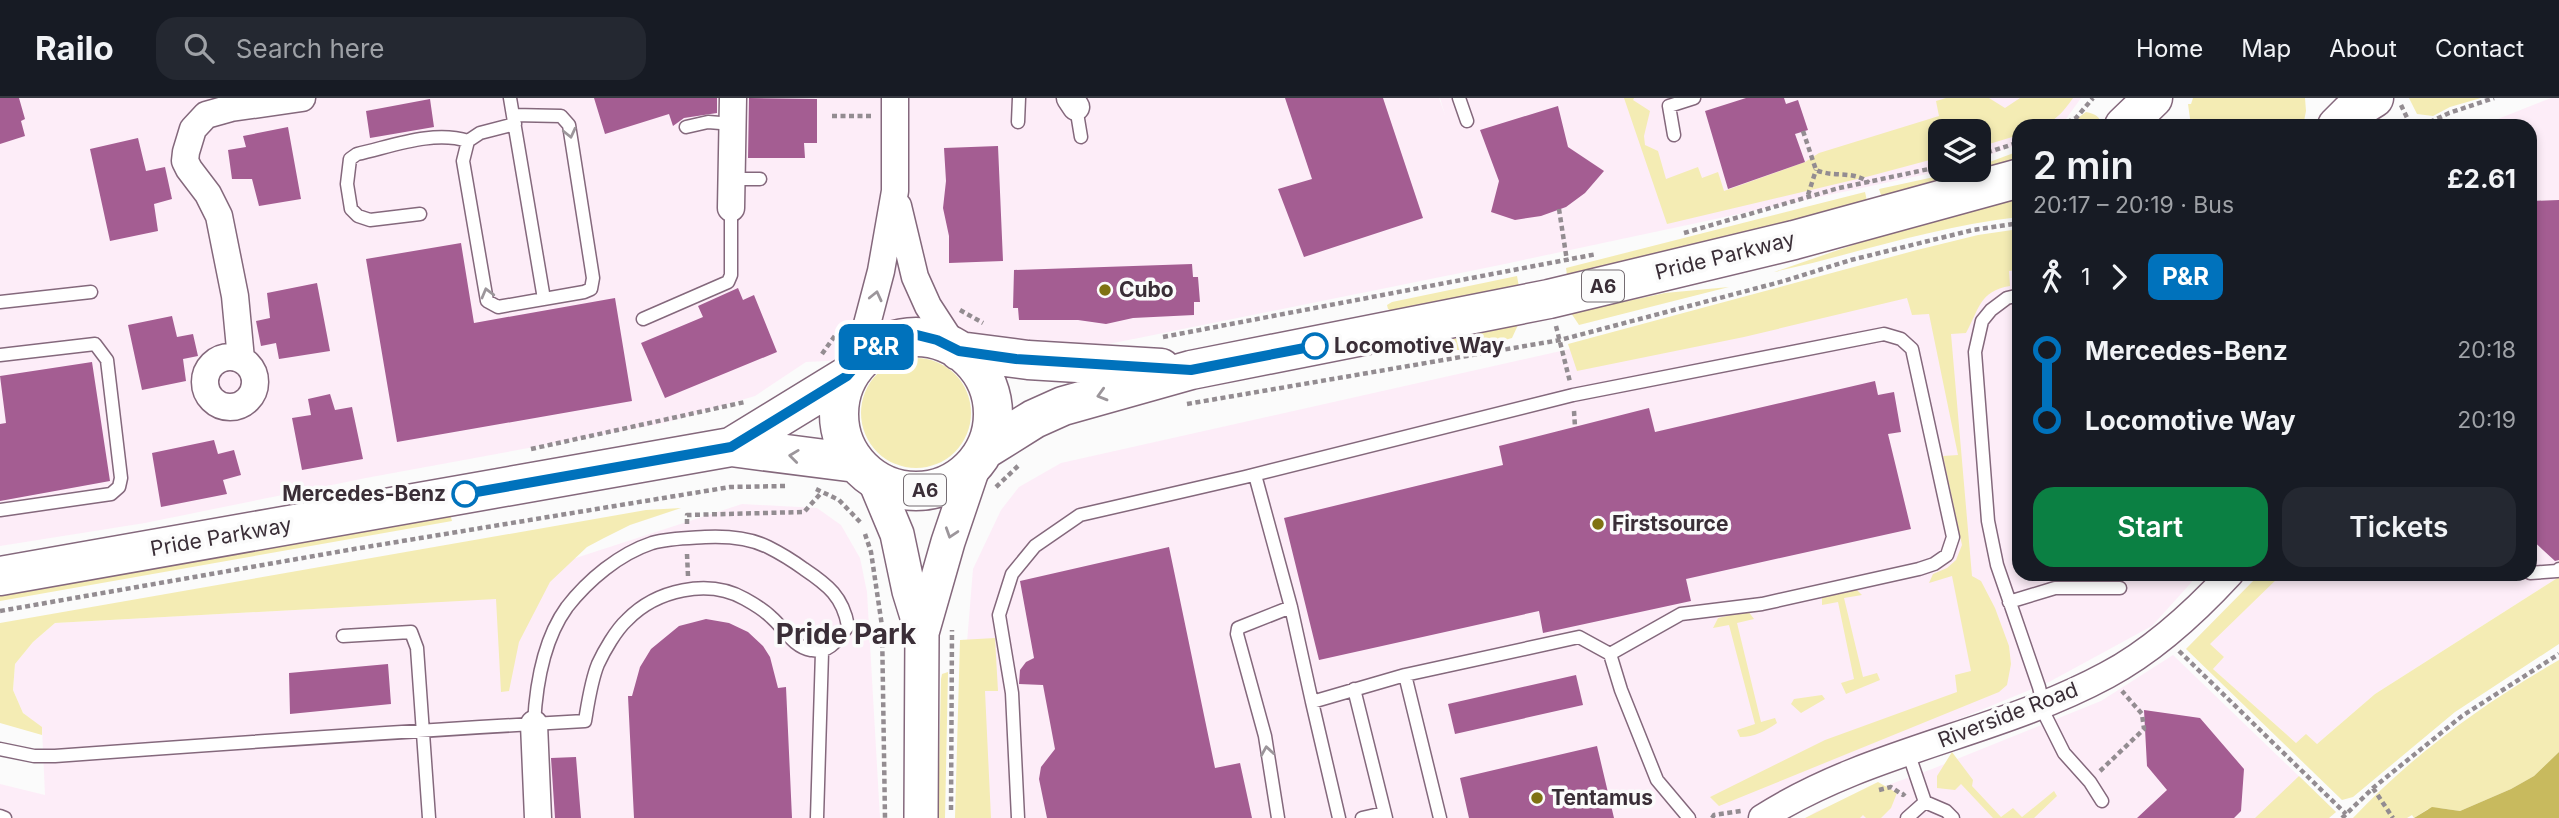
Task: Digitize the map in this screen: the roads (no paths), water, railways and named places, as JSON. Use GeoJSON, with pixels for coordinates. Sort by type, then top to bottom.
{"type":"FeatureCollection","features":[{"type":"Feature","properties":{"kind":"main road"},"geometry":{"type":"LineString","coordinates":[[2131,119],[2153,98]]}},
{"type":"Feature","properties":{"kind":"main road"},"geometry":{"type":"LineString","coordinates":[[2166,98],[2166,119]]}},
{"type":"Feature","properties":{"kind":"main road"},"geometry":{"type":"LineString","coordinates":[[2329,98],[2329,119]]}},
{"type":"Feature","properties":{"kind":"main road"},"geometry":{"type":"LineString","coordinates":[[2344,119],[2374,98]]}},
{"type":"Feature","properties":{"kind":"main road","name":"Pride Parkway"},"geometry":{"type":"LineString","coordinates":[[993,468],[1034,419],[1063,406],[1191,370],[1874,200],[2012,182]]}},
{"type":"Feature","properties":{"kind":"main road","name":"A6"},"geometry":{"type":"LineString","coordinates":[[839,367],[879,345],[905,336],[924,336],[956,348],[976,365],[993,400],[993,468],[926,490],[900,489],[865,471]]}},
{"type":"Feature","properties":{"kind":"main road","name":"Pride Parkway"},"geometry":{"type":"LineString","coordinates":[[956,348],[1028,360],[1191,370]]}},
{"type":"Feature","properties":{"kind":"main road"},"geometry":{"type":"LineString","coordinates":[[839,367],[840,423],[844,442],[865,471]]}},
{"type":"Feature","properties":{"kind":"main road","name":"Pride Parkway"},"geometry":{"type":"LineString","coordinates":[[731,447],[839,367]]}},
{"type":"Feature","properties":{"kind":"main road","name":"Pride Parkway"},"geometry":{"type":"LineString","coordinates":[[0,576],[731,447],[865,471]]}},
{"type":"Feature","properties":{"kind":"street"},"geometry":{"type":"LineString","coordinates":[[241,359],[235,296],[219,216],[208,194],[189,169],[185,161],[186,152],[193,129],[206,116],[231,108],[302,98]]}},
{"type":"Feature","properties":{"kind":"street"},"geometry":{"type":"LineString","coordinates":[[839,367],[881,271],[895,191],[894,107]]}},
{"type":"Feature","properties":{"kind":"street"},"geometry":{"type":"LineString","coordinates":[[731,208],[733,111]]}},
{"type":"Feature","properties":{"kind":"street"},"geometry":{"type":"LineString","coordinates":[[895,191],[915,277],[928,306],[956,348]]}},
{"type":"Feature","properties":{"kind":"street"},"geometry":{"type":"LineString","coordinates":[[921,818],[937,631],[948,542],[993,468]]}},
{"type":"Feature","properties":{"kind":"street"},"geometry":{"type":"LineString","coordinates":[[865,471],[897,534],[909,591],[937,631]]}},
{"type":"Feature","properties":{"kind":"street","name":"Riverside Road"},"geometry":{"type":"LineString","coordinates":[[1762,818],[1829,781],[2045,704],[2107,675],[2164,637],[2223,581]]}},
{"type":"Feature","properties":{"kind":"street"},"geometry":{"type":"LineString","coordinates":[[534,724],[538,818]]}},
{"type":"Feature","properties":{"kind":"lane"},"geometry":{"type":"LineString","coordinates":[[510,98],[544,299]]}},
{"type":"Feature","properties":{"kind":"lane"},"geometry":{"type":"LineString","coordinates":[[1018,122],[1019,98]]}},
{"type":"Feature","properties":{"kind":"lane"},"geometry":{"type":"LineString","coordinates":[[1458,98],[1467,121]]}},
{"type":"Feature","properties":{"kind":"lane"},"geometry":{"type":"LineString","coordinates":[[1674,135],[1669,106],[1694,98]]}},
{"type":"Feature","properties":{"kind":"lane"},"geometry":{"type":"LineString","coordinates":[[1073,103],[1081,138]]}},
{"type":"Feature","properties":{"kind":"lane"},"geometry":{"type":"LineString","coordinates":[[686,127],[708,122],[733,111]]}},
{"type":"Feature","properties":{"kind":"lane"},"geometry":{"type":"LineString","coordinates":[[561,116],[569,125],[593,278],[591,289],[498,307],[487,301],[463,161],[468,141],[480,133],[514,120],[561,116]]}},
{"type":"Feature","properties":{"kind":"lane"},"geometry":{"type":"LineString","coordinates":[[420,214],[370,220],[358,216],[351,209],[347,184],[347,166],[350,159],[357,153],[436,137],[450,136],[468,141]]}},
{"type":"Feature","properties":{"kind":"lane"},"geometry":{"type":"LineString","coordinates":[[732,179],[760,179]]}},
{"type":"Feature","properties":{"kind":"lane"},"geometry":{"type":"LineString","coordinates":[[643,318],[728,282],[731,275],[731,208]]}},
{"type":"Feature","properties":{"kind":"lane"},"geometry":{"type":"LineString","coordinates":[[0,302],[92,292]]}},
{"type":"Feature","properties":{"kind":"lane"},"geometry":{"type":"LineString","coordinates":[[2012,297],[1991,310],[1982,321],[1975,352],[1988,521],[1997,565],[2045,704],[2046,716],[2064,753],[2090,782],[2102,801]]}},
{"type":"Feature","properties":{"kind":"lane"},"geometry":{"type":"LineString","coordinates":[[1018,818],[1012,693],[999,615],[1012,574],[1035,546],[1080,515],[1255,475],[1573,395],[1884,334],[1901,338],[1912,349],[1953,537],[1947,555],[1934,564],[1919,569],[1762,604],[1681,614],[1609,654]]}},
{"type":"Feature","properties":{"kind":"lane"},"geometry":{"type":"LineString","coordinates":[[0,355],[95,344],[107,360],[121,478],[119,487],[111,494],[0,510]]}},
{"type":"Feature","properties":{"kind":"lane"},"geometry":{"type":"LineString","coordinates":[[1255,475],[1291,607],[1339,818]]}},
{"type":"Feature","properties":{"kind":"lane"},"geometry":{"type":"LineString","coordinates":[[0,749],[34,756],[55,756],[271,739],[585,722],[598,665],[626,621],[653,602],[688,589],[717,590],[742,597],[770,615],[790,638],[808,650],[822,652],[835,644],[848,626],[845,609],[838,597],[816,577],[767,546],[743,538],[687,538],[651,544],[618,560],[592,580],[567,608],[553,633],[543,660],[535,691],[534,724]]}},
{"type":"Feature","properties":{"kind":"lane"},"geometry":{"type":"LineString","coordinates":[[2537,572],[2559,569]]}},
{"type":"Feature","properties":{"kind":"lane"},"geometry":{"type":"LineString","coordinates":[[2009,602],[2055,588],[2120,588]]}},
{"type":"Feature","properties":{"kind":"lane"},"geometry":{"type":"LineString","coordinates":[[1278,818],[1265,736],[1237,634],[1238,628],[1291,607]]}},
{"type":"Feature","properties":{"kind":"lane"},"geometry":{"type":"LineString","coordinates":[[343,636],[411,632],[417,648],[429,818]]}},
{"type":"Feature","properties":{"kind":"lane"},"geometry":{"type":"LineString","coordinates":[[1312,702],[1405,675],[1579,637],[1609,654],[1620,690],[1657,780],[1689,818]]}},
{"type":"Feature","properties":{"kind":"lane"},"geometry":{"type":"LineString","coordinates":[[817,818],[822,652]]}},
{"type":"Feature","properties":{"kind":"lane"},"geometry":{"type":"LineString","coordinates":[[1405,675],[1440,818]]}},
{"type":"Feature","properties":{"kind":"lane"},"geometry":{"type":"LineString","coordinates":[[1354,689],[1385,815],[1362,818]]}},
{"type":"Feature","properties":{"kind":"lane"},"geometry":{"type":"LineString","coordinates":[[1908,752],[1925,802],[1945,811],[1953,818]]}},
{"type":"Feature","properties":{"kind":"lane"},"geometry":{"type":"LineString","coordinates":[[1907,818],[1925,802]]}},
{"type":"Feature","properties":{"kind":"lane"},"geometry":{"type":"LineString","coordinates":[[0,816],[5,818]]}},
{"type":"Feature","properties":{"kind":"place","name":"Cubo"},"geometry":{"type":"Point","coordinates":[1105,290]}},
{"type":"Feature","properties":{"kind":"place","name":"Locomotive Way"},"geometry":{"type":"Point","coordinates":[1315,346]}},
{"type":"Feature","properties":{"kind":"place","name":"Mercedes-Benz"},"geometry":{"type":"Point","coordinates":[465,494]}},
{"type":"Feature","properties":{"kind":"place","name":"Firstsource"},"geometry":{"type":"Point","coordinates":[1598,524]}},
{"type":"Feature","properties":{"kind":"place","name":"Tentamus"},"geometry":{"type":"Point","coordinates":[1537,798]}},
{"type":"Feature","properties":{"kind":"district","name":"Pride Park"},"geometry":{"type":"Point","coordinates":[846,634]}}]}
